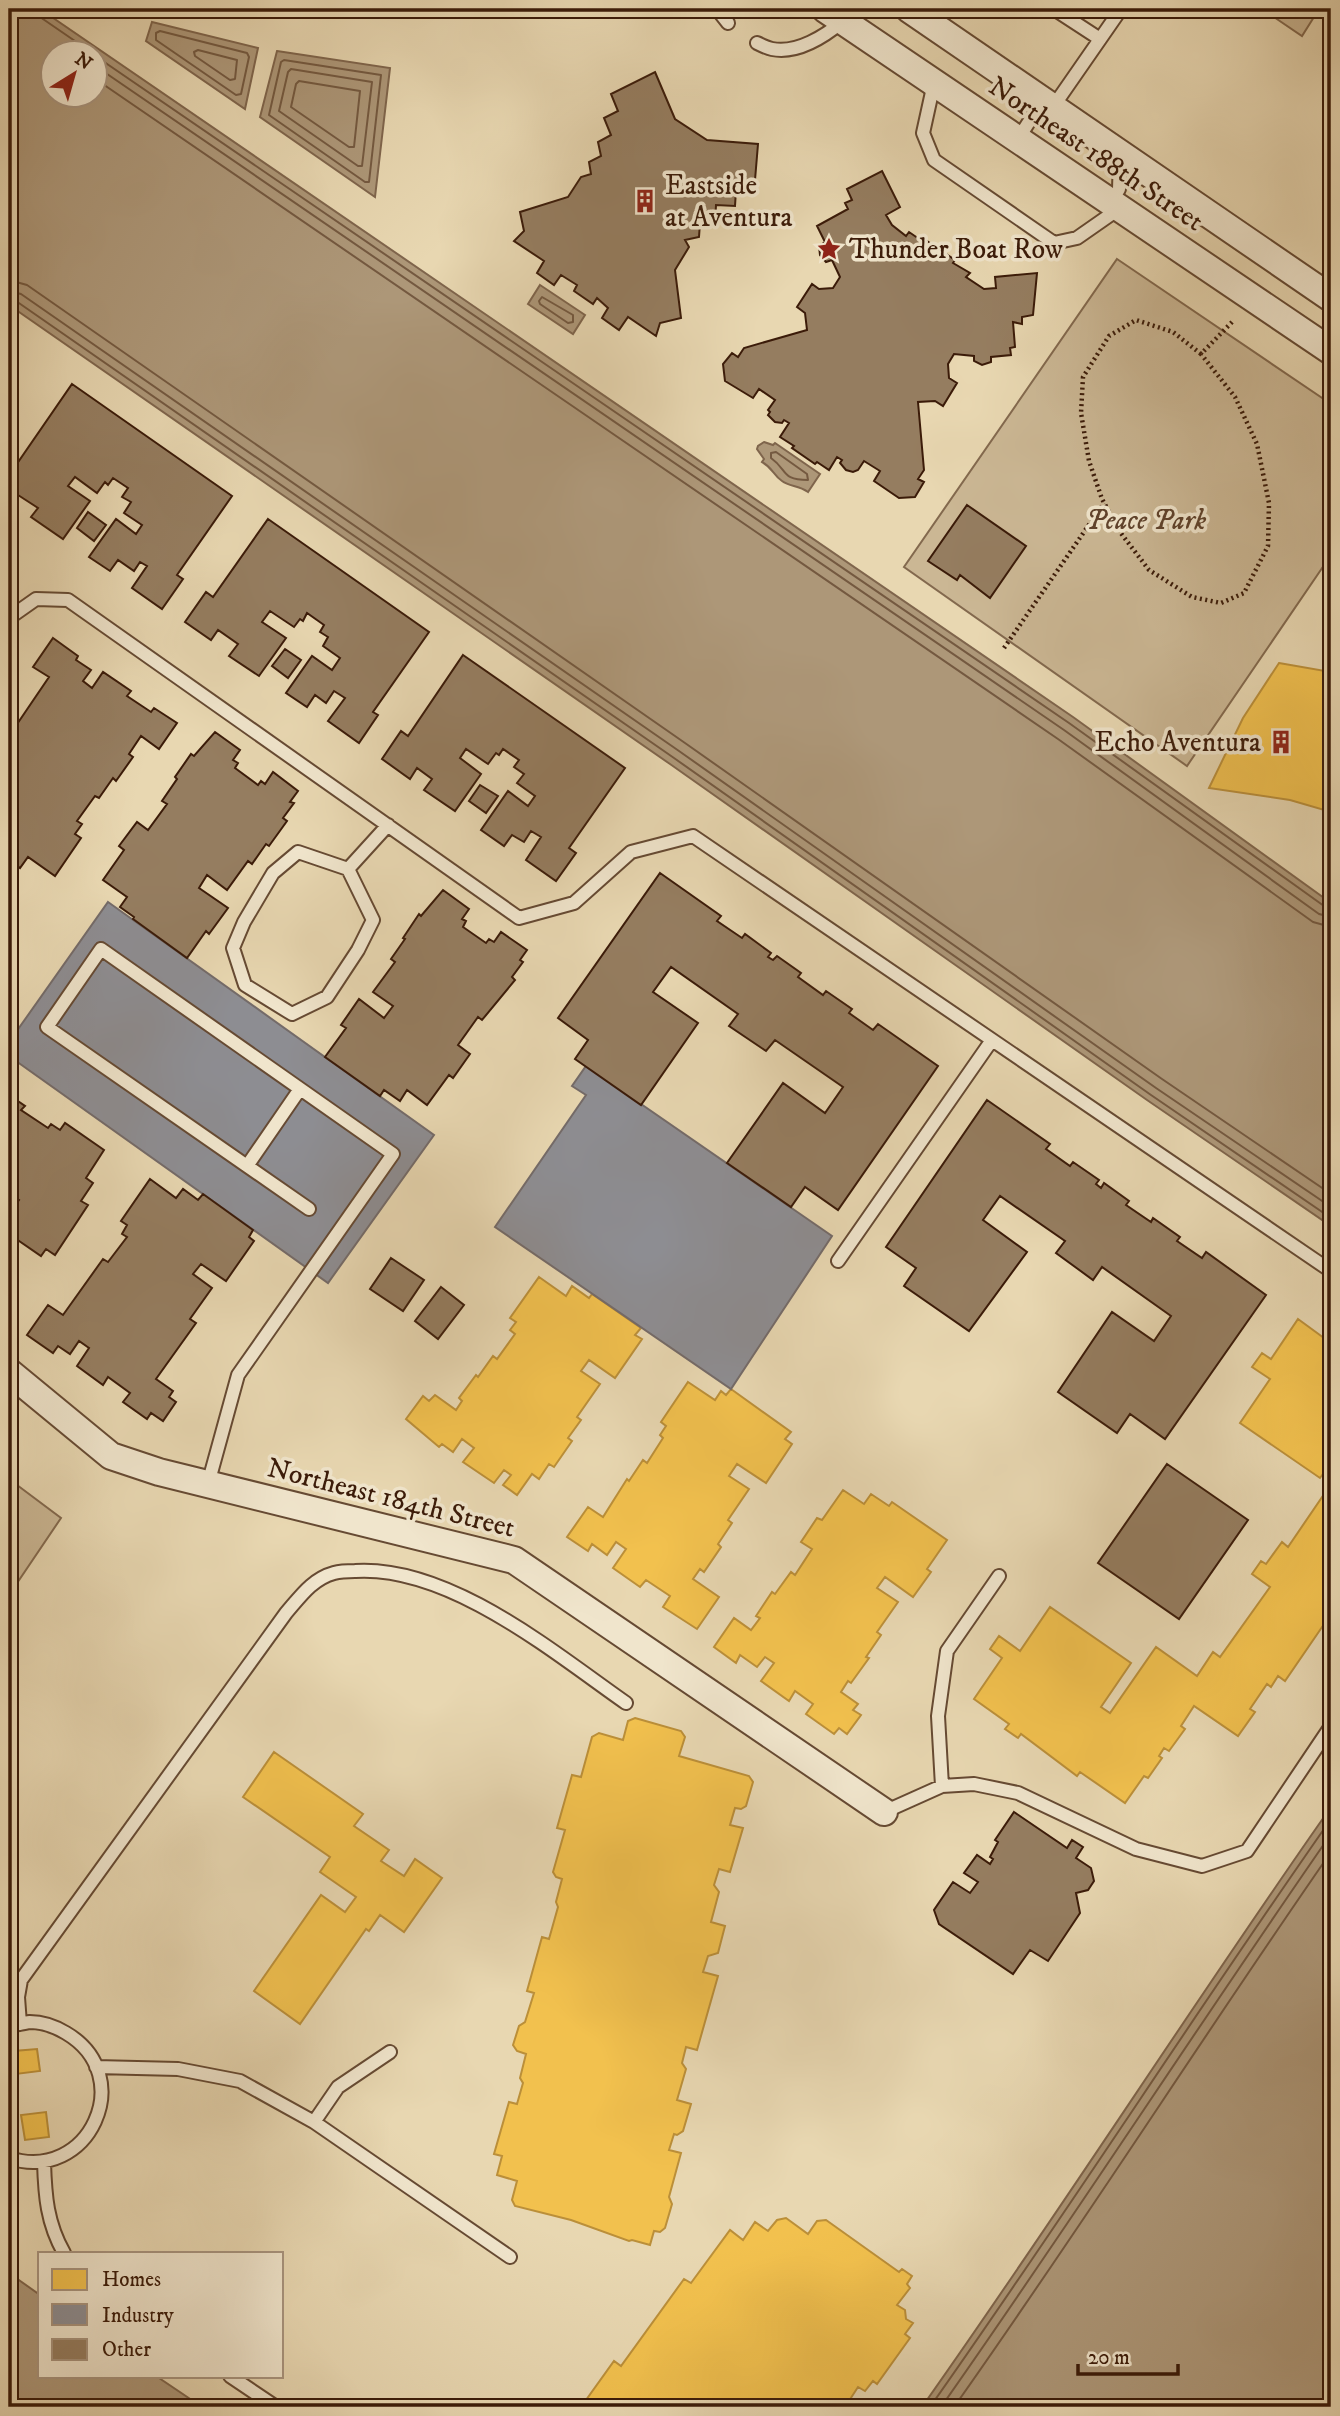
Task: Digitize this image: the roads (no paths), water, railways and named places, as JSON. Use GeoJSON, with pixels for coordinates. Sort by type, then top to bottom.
{"type":"FeatureCollection","features":[{"type":"Feature","properties":{"kind":"street","name":"Northeast 188th Street"},"geometry":{"type":"LineString","coordinates":[[909,9],[1331,298]]}},
{"type":"Feature","properties":{"kind":"street","name":"Northeast 188th Street"},"geometry":{"type":"LineString","coordinates":[[834,15],[1331,351]]}},
{"type":"Feature","properties":{"kind":"street","name":"Northeast 184th Street"},"geometry":{"type":"LineString","coordinates":[[9,1372],[111,1456],[159,1472],[513,1560],[884,1812]]}},
{"type":"Feature","properties":{"kind":"lane"},"geometry":{"type":"LineString","coordinates":[[717,9],[727,23]]}},
{"type":"Feature","properties":{"kind":"lane"},"geometry":{"type":"LineString","coordinates":[[1054,9],[1100,39]]}},
{"type":"Feature","properties":{"kind":"lane"},"geometry":{"type":"LineString","coordinates":[[1017,139],[1100,39],[1121,9]]}},
{"type":"Feature","properties":{"kind":"lane"},"geometry":{"type":"LineString","coordinates":[[757,43],[774,50],[801,46],[828,33],[834,15]]}},
{"type":"Feature","properties":{"kind":"lane"},"geometry":{"type":"LineString","coordinates":[[934,83],[923,133],[934,160],[1055,243],[1077,238],[1116,205],[1119,153]]}},
{"type":"Feature","properties":{"kind":"lane"},"geometry":{"type":"LineString","coordinates":[[9,618],[36,598],[68,600],[519,918],[573,903],[631,852],[692,836],[1331,1271]]}},
{"type":"Feature","properties":{"kind":"lane"},"geometry":{"type":"LineString","coordinates":[[348,869],[388,825]]}},
{"type":"Feature","properties":{"kind":"lane"},"geometry":{"type":"LineString","coordinates":[[298,852],[348,869],[373,920],[358,950],[327,997],[292,1014],[246,985],[233,948],[244,922],[273,873],[298,852]]}},
{"type":"Feature","properties":{"kind":"lane"},"geometry":{"type":"LineString","coordinates":[[208,1484],[238,1375],[393,1154],[101,949],[47,1027],[309,1209]]}},
{"type":"Feature","properties":{"kind":"lane"},"geometry":{"type":"LineString","coordinates":[[838,1261],[992,1040]]}},
{"type":"Feature","properties":{"kind":"lane"},"geometry":{"type":"LineString","coordinates":[[247,1166],[300,1088]]}},
{"type":"Feature","properties":{"kind":"lane"},"geometry":{"type":"LineString","coordinates":[[9,2158],[22,2162],[44,2162],[65,2154],[83,2140],[96,2122],[102,2101],[101,2078],[93,2057],[77,2039],[56,2027],[33,2022],[14,2025],[21,1980],[286,1613],[313,1582],[336,1572],[369,1570],[402,1575],[441,1587],[519,1629],[626,1703]]}},
{"type":"Feature","properties":{"kind":"lane"},"geometry":{"type":"LineString","coordinates":[[942,1786],[938,1716],[947,1651],[999,1576]]}},
{"type":"Feature","properties":{"kind":"lane"},"geometry":{"type":"LineString","coordinates":[[884,1812],[942,1786],[974,1784],[1018,1793],[1136,1849],[1202,1866],[1247,1851],[1331,1726]]}},
{"type":"Feature","properties":{"kind":"lane"},"geometry":{"type":"LineString","coordinates":[[314,2122],[338,2087],[390,2052]]}},
{"type":"Feature","properties":{"kind":"lane"},"geometry":{"type":"LineString","coordinates":[[96,2067],[178,2069],[240,2081],[314,2122],[510,2257]]}},
{"type":"Feature","properties":{"kind":"lane"},"geometry":{"type":"LineString","coordinates":[[44,2162],[45,2192],[52,2232],[63,2252]]}},
{"type":"Feature","properties":{"kind":"lane"},"geometry":{"type":"LineString","coordinates":[[233,2378],[276,2407]]}},
{"type":"Feature","properties":{"kind":"water"},"geometry":{"type":"Polygon","coordinates":[[[9,9],[40,9],[82,38],[38,38],[38,108],[108,108],[108,56],[1073,717],[1331,903],[1331,1226],[1147,1100],[670,764],[9,305],[9,9]]]}},
{"type":"Feature","properties":{"kind":"water"},"geometry":{"type":"Polygon","coordinates":[[[152,22],[258,48],[245,109],[146,41],[152,22]]]}},
{"type":"Feature","properties":{"kind":"water"},"geometry":{"type":"Polygon","coordinates":[[[277,51],[390,68],[375,197],[260,117],[277,51]]]}},
{"type":"Feature","properties":{"kind":"water"},"geometry":{"type":"Polygon","coordinates":[[[540,285],[585,315],[573,334],[528,304],[540,285]]]}},
{"type":"Feature","properties":{"kind":"water"},"geometry":{"type":"Polygon","coordinates":[[[764,442],[773,445],[775,443],[820,474],[808,492],[782,481],[762,462],[764,459],[757,449],[764,442]]]}},
{"type":"Feature","properties":{"kind":"water"},"geometry":{"type":"Polygon","coordinates":[[[1331,1807],[1331,2407],[922,2407],[1228,1956],[1331,1807]]]}},
{"type":"Feature","properties":{"kind":"water"},"geometry":{"type":"Polygon","coordinates":[[[9,2273],[38,2294],[38,2378],[159,2378],[202,2407],[9,2407],[9,2273]]]}},
{"type":"Feature","properties":{"kind":"place","name":"Eastside at Aventura"},"geometry":{"type":"Point","coordinates":[645,201]}},
{"type":"Feature","properties":{"kind":"place","name":"Thunder Boat Row"},"geometry":{"type":"Point","coordinates":[829,249]}},
{"type":"Feature","properties":{"kind":"place","name":"Echo Aventura"},"geometry":{"type":"Point","coordinates":[1281,742]}},
{"type":"Feature","properties":{"kind":"park label","name":"Peace Park"},"geometry":{"type":"Point","coordinates":[1146,520]}}]}
